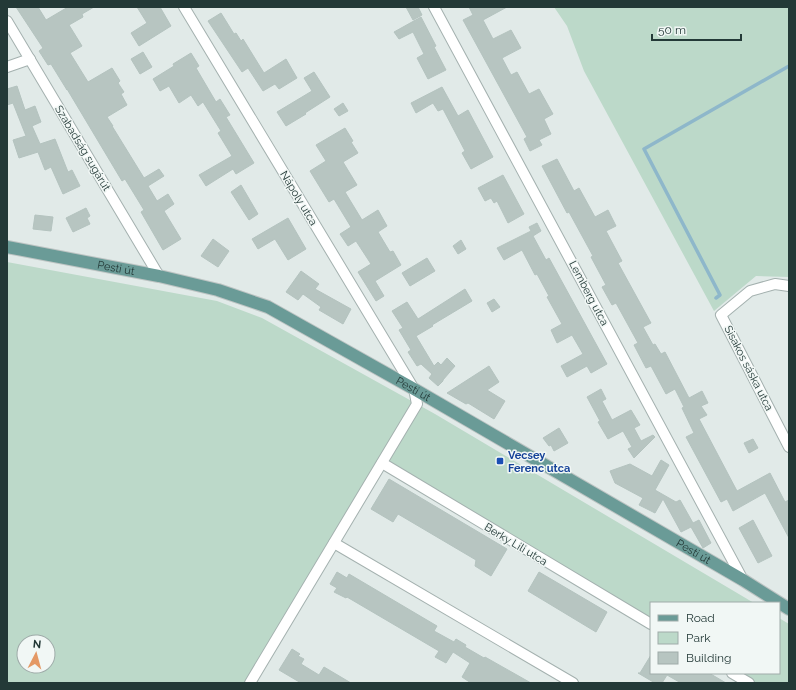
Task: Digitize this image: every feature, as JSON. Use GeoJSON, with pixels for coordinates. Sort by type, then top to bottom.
{"type":"FeatureCollection","features":[{"type":"Feature","properties":{"kind":"main road","name":"Pesti út"},"geometry":{"type":"LineString","coordinates":[[7,247],[159,276],[218,290],[268,307],[414,389],[743,580],[778,602]]}},
{"type":"Feature","properties":{"kind":"main road","name":"Pesti út"},"geometry":{"type":"LineString","coordinates":[[780,603],[789,609]]}},
{"type":"Feature","properties":{"kind":"street","name":"Nápoly utca"},"geometry":{"type":"LineString","coordinates":[[184,7],[414,389]]}},
{"type":"Feature","properties":{"kind":"street","name":"Lemberg utca"},"geometry":{"type":"LineString","coordinates":[[434,7],[743,580]]}},
{"type":"Feature","properties":{"kind":"street","name":"Szabadság sugárút"},"geometry":{"type":"LineString","coordinates":[[7,21],[159,276]]}},
{"type":"Feature","properties":{"kind":"street"},"geometry":{"type":"LineString","coordinates":[[7,67],[30,59]]}},
{"type":"Feature","properties":{"kind":"street","name":"Sisakos sáska utca"},"geometry":{"type":"LineString","coordinates":[[789,286],[775,284],[750,291],[722,315],[789,447]]}},
{"type":"Feature","properties":{"kind":"street"},"geometry":{"type":"LineString","coordinates":[[254,681],[334,543],[418,404],[414,389]]}},
{"type":"Feature","properties":{"kind":"street","name":"Berky Lili utca"},"geometry":{"type":"LineString","coordinates":[[382,463],[650,623]]}},
{"type":"Feature","properties":{"kind":"street"},"geometry":{"type":"LineString","coordinates":[[334,543],[573,683]]}},
{"type":"Feature","properties":{"kind":"street"},"geometry":{"type":"LineString","coordinates":[[734,674],[749,683]]}},
{"type":"Feature","properties":{"kind":"green space"},"geometry":{"type":"Polygon","coordinates":[[[554,7],[789,7],[789,277],[756,276],[714,311],[584,71],[567,26],[554,7]]]}},
{"type":"Feature","properties":{"kind":"green space"},"geometry":{"type":"Polygon","coordinates":[[[7,262],[217,301],[262,318],[435,414],[752,602],[650,602],[650,623],[382,463],[250,683],[7,683],[7,262]]]}},
{"type":"Feature","properties":{"kind":"green space"},"geometry":{"type":"Polygon","coordinates":[[[780,619],[789,624],[789,683],[749,683],[734,674],[780,674],[780,619]]]}},
{"type":"Feature","properties":{"kind":"building"},"geometry":{"type":"Polygon","coordinates":[[[16,7],[38,7],[46,20],[68,7],[94,7],[82,14],[83,17],[69,25],[82,46],[70,53],[88,82],[112,68],[120,81],[118,83],[124,92],[121,94],[127,105],[107,117],[144,178],[159,169],[164,176],[148,186],[157,201],[168,194],[174,204],[164,211],[181,239],[163,250],[141,212],[144,210],[125,179],[122,181],[51,64],[48,65],[39,51],[43,48],[16,7]]]}},
{"type":"Feature","properties":{"kind":"building"},"geometry":{"type":"Polygon","coordinates":[[[137,7],[160,7],[171,26],[139,46],[131,33],[147,23],[137,7]]]}},
{"type":"Feature","properties":{"kind":"building"},"geometry":{"type":"Polygon","coordinates":[[[406,7],[418,7],[422,15],[413,20],[406,7]]]}},
{"type":"Feature","properties":{"kind":"building"},"geometry":{"type":"Polygon","coordinates":[[[469,7],[507,7],[483,20],[493,39],[511,30],[521,48],[502,58],[511,75],[517,72],[529,94],[539,89],[553,114],[544,119],[551,134],[539,140],[542,145],[530,151],[524,139],[527,137],[463,20],[473,15],[469,7]]]}},
{"type":"Feature","properties":{"kind":"building"},"geometry":{"type":"Polygon","coordinates":[[[221,13],[234,34],[236,33],[241,41],[243,39],[264,73],[286,59],[297,78],[279,89],[275,84],[263,91],[248,68],[242,72],[208,21],[221,13]]]}},
{"type":"Feature","properties":{"kind":"building"},"geometry":{"type":"Polygon","coordinates":[[[421,17],[446,70],[428,79],[417,58],[424,54],[413,32],[399,39],[394,32],[421,17]]]}},
{"type":"Feature","properties":{"kind":"building"},"geometry":{"type":"Polygon","coordinates":[[[143,52],[152,67],[140,74],[131,59],[143,52]]]}},
{"type":"Feature","properties":{"kind":"building"},"geometry":{"type":"Polygon","coordinates":[[[191,53],[199,66],[196,68],[216,102],[220,99],[230,115],[226,117],[254,163],[236,174],[233,169],[206,186],[199,175],[232,156],[218,133],[221,131],[203,102],[198,106],[191,95],[179,103],[169,86],[160,91],[153,79],[191,53]]]}},
{"type":"Feature","properties":{"kind":"building"},"geometry":{"type":"Polygon","coordinates":[[[314,72],[330,97],[286,126],[277,112],[312,91],[304,78],[314,72]]]}},
{"type":"Feature","properties":{"kind":"building"},"geometry":{"type":"Polygon","coordinates":[[[17,86],[25,110],[35,106],[41,122],[32,126],[40,144],[55,139],[68,172],[72,170],[80,186],[63,194],[51,167],[45,170],[38,152],[19,158],[13,140],[26,136],[13,103],[7,105],[7,89],[17,86]]]}},
{"type":"Feature","properties":{"kind":"building"},"geometry":{"type":"Polygon","coordinates":[[[442,87],[458,116],[468,110],[493,157],[471,169],[462,153],[465,151],[443,109],[438,111],[433,103],[416,113],[411,103],[442,87]]]}},
{"type":"Feature","properties":{"kind":"building"},"geometry":{"type":"Polygon","coordinates":[[[343,103],[348,111],[339,116],[334,109],[343,103]]]}},
{"type":"Feature","properties":{"kind":"building"},"geometry":{"type":"Polygon","coordinates":[[[345,128],[358,153],[343,162],[357,185],[345,192],[362,220],[378,210],[387,226],[378,232],[390,252],[393,251],[401,265],[375,281],[384,296],[376,301],[358,272],[371,264],[356,241],[348,246],[340,234],[351,227],[334,199],[329,202],[310,171],[326,161],[316,145],[345,128]]]}},
{"type":"Feature","properties":{"kind":"building"},"geometry":{"type":"Polygon","coordinates":[[[557,159],[574,191],[579,188],[595,217],[608,210],[616,226],[606,231],[622,261],[618,263],[651,323],[643,327],[653,345],[655,344],[661,354],[665,352],[689,398],[702,391],[708,403],[701,406],[707,415],[699,419],[737,491],[770,473],[785,502],[789,500],[789,538],[765,493],[733,511],[727,499],[721,502],[686,437],[694,433],[675,389],[666,394],[651,366],[646,368],[634,345],[638,343],[616,303],[612,305],[602,287],[606,285],[591,257],[593,256],[569,212],[567,213],[542,166],[557,159]]]}},
{"type":"Feature","properties":{"kind":"building"},"geometry":{"type":"Polygon","coordinates":[[[503,175],[524,214],[508,223],[497,201],[494,203],[491,198],[485,201],[478,188],[503,175]]]}},
{"type":"Feature","properties":{"kind":"building"},"geometry":{"type":"Polygon","coordinates":[[[241,185],[258,214],[249,220],[231,192],[241,185]]]}},
{"type":"Feature","properties":{"kind":"building"},"geometry":{"type":"Polygon","coordinates":[[[86,208],[90,216],[87,218],[90,224],[73,232],[66,218],[86,208]]]}},
{"type":"Feature","properties":{"kind":"building"},"geometry":{"type":"Polygon","coordinates":[[[35,215],[53,217],[51,231],[33,229],[35,215]]]}},
{"type":"Feature","properties":{"kind":"building"},"geometry":{"type":"Polygon","coordinates":[[[288,218],[306,249],[288,260],[275,239],[258,249],[252,239],[288,218]]]}},
{"type":"Feature","properties":{"kind":"building"},"geometry":{"type":"Polygon","coordinates":[[[537,223],[541,231],[533,236],[546,260],[549,258],[607,364],[591,373],[587,366],[567,377],[561,366],[583,354],[572,335],[557,343],[551,330],[562,324],[547,297],[549,296],[537,274],[535,275],[522,250],[504,260],[497,248],[531,231],[529,227],[537,223]]]}},
{"type":"Feature","properties":{"kind":"building"},"geometry":{"type":"Polygon","coordinates":[[[213,239],[229,251],[218,267],[201,256],[213,239]]]}},
{"type":"Feature","properties":{"kind":"building"},"geometry":{"type":"Polygon","coordinates":[[[461,240],[466,249],[458,254],[453,246],[461,240]]]}},
{"type":"Feature","properties":{"kind":"building"},"geometry":{"type":"Polygon","coordinates":[[[427,258],[435,271],[410,286],[402,273],[427,258]]]}},
{"type":"Feature","properties":{"kind":"building"},"geometry":{"type":"Polygon","coordinates":[[[301,271],[319,284],[315,289],[351,309],[343,324],[319,310],[321,307],[303,294],[298,300],[286,292],[301,271]]]}},
{"type":"Feature","properties":{"kind":"building"},"geometry":{"type":"Polygon","coordinates":[[[465,289],[472,301],[416,336],[434,366],[438,362],[441,365],[447,358],[455,366],[438,386],[429,378],[432,374],[421,364],[417,366],[408,352],[411,350],[399,330],[403,328],[392,311],[407,302],[418,319],[465,289]]]}},
{"type":"Feature","properties":{"kind":"building"},"geometry":{"type":"Polygon","coordinates":[[[494,299],[500,307],[492,312],[487,303],[494,299]]]}},
{"type":"Feature","properties":{"kind":"building"},"geometry":{"type":"Polygon","coordinates":[[[489,366],[499,382],[487,390],[505,401],[494,419],[468,403],[466,404],[447,393],[489,366]]]}},
{"type":"Feature","properties":{"kind":"building"},"geometry":{"type":"Polygon","coordinates":[[[601,389],[606,399],[602,401],[612,420],[631,410],[640,425],[634,428],[641,441],[653,435],[655,437],[634,458],[628,449],[632,447],[623,431],[608,439],[598,422],[600,421],[587,397],[601,389]]]}},
{"type":"Feature","properties":{"kind":"building"},"geometry":{"type":"Polygon","coordinates":[[[559,428],[568,443],[554,451],[551,445],[549,446],[543,438],[559,428]]]}},
{"type":"Feature","properties":{"kind":"building"},"geometry":{"type":"Polygon","coordinates":[[[753,439],[758,448],[749,453],[744,443],[753,439]]]}},
{"type":"Feature","properties":{"kind":"building"},"geometry":{"type":"Polygon","coordinates":[[[661,460],[669,465],[655,490],[676,502],[680,500],[693,523],[699,520],[711,543],[703,548],[691,527],[681,532],[663,499],[655,513],[639,505],[643,498],[615,483],[610,471],[630,464],[652,476],[661,460]]]}},
{"type":"Feature","properties":{"kind":"building"},"geometry":{"type":"Polygon","coordinates":[[[389,479],[507,549],[491,576],[475,566],[476,560],[398,514],[393,522],[371,509],[389,479]]]}},
{"type":"Feature","properties":{"kind":"building"},"geometry":{"type":"Polygon","coordinates":[[[753,520],[772,556],[758,563],[739,528],[753,520]]]}},
{"type":"Feature","properties":{"kind":"building"},"geometry":{"type":"Polygon","coordinates":[[[337,572],[347,578],[349,574],[437,626],[434,631],[454,642],[456,639],[466,645],[465,647],[531,683],[471,683],[462,677],[470,663],[453,652],[446,663],[435,657],[439,651],[347,597],[346,598],[334,592],[337,588],[330,584],[337,572]]]}},
{"type":"Feature","properties":{"kind":"building"},"geometry":{"type":"Polygon","coordinates":[[[539,572],[607,612],[596,632],[528,591],[539,572]]]}},
{"type":"Feature","properties":{"kind":"building"},"geometry":{"type":"Polygon","coordinates":[[[292,649],[300,654],[298,656],[304,659],[301,664],[319,675],[324,667],[351,683],[301,683],[279,670],[292,649]]]}},
{"type":"Feature","properties":{"kind":"building"},"geometry":{"type":"Polygon","coordinates":[[[650,657],[650,674],[711,674],[726,683],[681,683],[667,675],[662,683],[655,683],[638,673],[640,673],[650,657]]]}},
{"type":"Feature","properties":{"kind":"waterway"},"geometry":{"type":"LineString","coordinates":[[716,298],[720,295],[644,149],[789,66]]}},
{"type":"Feature","properties":{"kind":"place","name":"Vecsey Ferenc utca"},"geometry":{"type":"Point","coordinates":[500,461]}}]}
